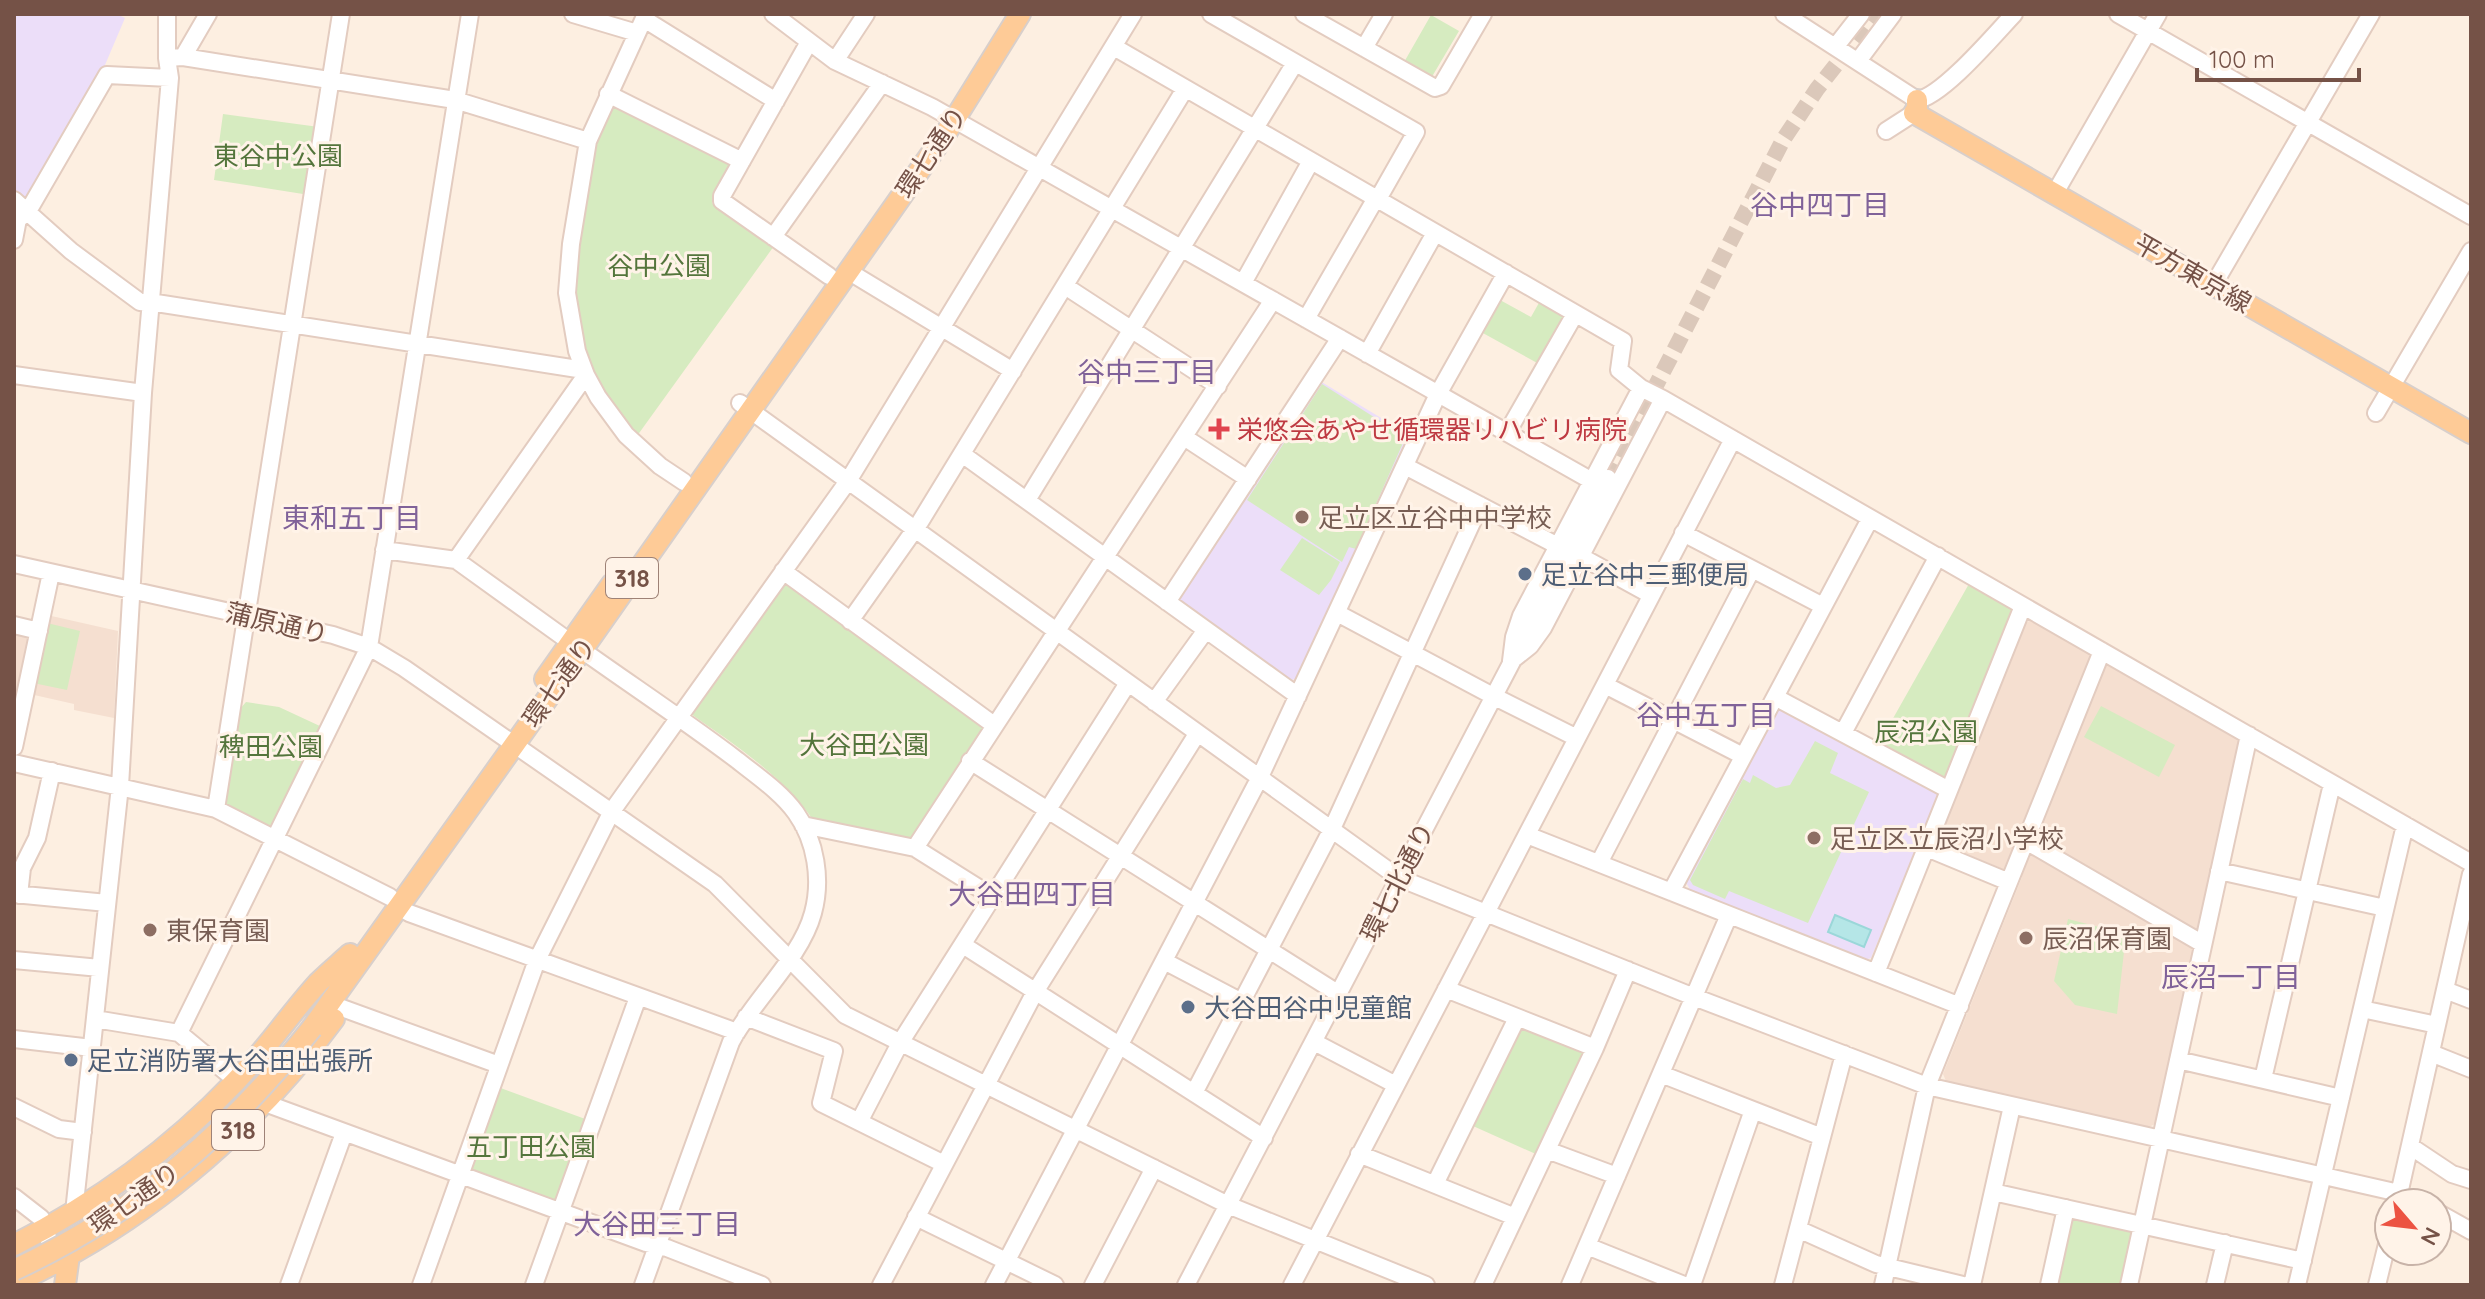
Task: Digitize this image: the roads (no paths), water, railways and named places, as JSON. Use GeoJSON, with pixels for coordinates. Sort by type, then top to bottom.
{"type":"FeatureCollection","features":[{"type":"Feature","properties":{"kind":"main road","name":"環七通り"},"geometry":{"type":"LineString","coordinates":[[949,117],[1004,14]]}},
{"type":"Feature","properties":{"kind":"main road","name":"環七通り"},"geometry":{"type":"LineString","coordinates":[[16,1278],[111,1216],[193,1156],[262,1088],[1020,14]]}},
{"type":"Feature","properties":{"kind":"main road","name":"平方東京線"},"geometry":{"type":"LineString","coordinates":[[1916,106],[2055,193],[2471,433]]}},
{"type":"Feature","properties":{"kind":"main road","name":"環七通り"},"geometry":{"type":"LineString","coordinates":[[576,646],[684,482],[745,406]]}},
{"type":"Feature","properties":{"kind":"main road","name":"318"},"geometry":{"type":"LineString","coordinates":[[16,1278],[63,1258],[119,1225],[171,1188],[225,1142],[299,1065],[342,1008],[353,989],[355,958]]}},
{"type":"Feature","properties":{"kind":"main road","name":"318"},"geometry":{"type":"LineString","coordinates":[[14,1245],[74,1212],[163,1149],[237,1081],[319,982],[355,958]]}},
{"type":"Feature","properties":{"kind":"main road","name":"環七通り"},"geometry":{"type":"LineString","coordinates":[[14,1256],[106,1205],[186,1147],[307,1025]]}},
{"type":"Feature","properties":{"kind":"main road"},"geometry":{"type":"LineString","coordinates":[[64,1285],[63,1258],[74,1212]]}},
{"type":"Feature","properties":{"kind":"main road"},"geometry":{"type":"LineString","coordinates":[[16,1278],[53,1285]]}},
{"type":"Feature","properties":{"kind":"street"},"geometry":{"type":"LineString","coordinates":[[167,14],[175,58]]}},
{"type":"Feature","properties":{"kind":"street"},"geometry":{"type":"LineString","coordinates":[[74,1212],[120,786],[149,307],[170,78],[175,58],[208,14]]}},
{"type":"Feature","properties":{"kind":"street"},"geometry":{"type":"LineString","coordinates":[[216,809],[341,14]]}},
{"type":"Feature","properties":{"kind":"street"},"geometry":{"type":"LineString","coordinates":[[179,1033],[369,647],[470,14]]}},
{"type":"Feature","properties":{"kind":"street"},"geometry":{"type":"LineString","coordinates":[[573,14],[642,22],[776,101]]}},
{"type":"Feature","properties":{"kind":"street"},"geometry":{"type":"LineString","coordinates":[[835,61],[866,14]]}},
{"type":"Feature","properties":{"kind":"street"},"geometry":{"type":"LineString","coordinates":[[421,1285],[537,960],[612,811],[848,481],[1133,14]]}},
{"type":"Feature","properties":{"kind":"street"},"geometry":{"type":"LineString","coordinates":[[1211,14],[1416,132],[1306,319]]}},
{"type":"Feature","properties":{"kind":"street"},"geometry":{"type":"LineString","coordinates":[[1304,14],[1435,88],[1441,86],[1483,14]]}},
{"type":"Feature","properties":{"kind":"street"},"geometry":{"type":"LineString","coordinates":[[1364,48],[1384,14]]}},
{"type":"Feature","properties":{"kind":"street"},"geometry":{"type":"LineString","coordinates":[[1784,14],[1858,61],[1916,106]]}},
{"type":"Feature","properties":{"kind":"street"},"geometry":{"type":"LineString","coordinates":[[1836,46],[1861,14]]}},
{"type":"Feature","properties":{"kind":"street"},"geometry":{"type":"LineString","coordinates":[[1858,61],[1893,14]]}},
{"type":"Feature","properties":{"kind":"street"},"geometry":{"type":"LineString","coordinates":[[1886,131],[1959,72],[2014,14]]}},
{"type":"Feature","properties":{"kind":"street"},"geometry":{"type":"LineString","coordinates":[[2118,14],[2471,216]]}},
{"type":"Feature","properties":{"kind":"street"},"geometry":{"type":"LineString","coordinates":[[2055,193],[2158,14]]}},
{"type":"Feature","properties":{"kind":"street"},"geometry":{"type":"LineString","coordinates":[[2214,284],[2371,14]]}},
{"type":"Feature","properties":{"kind":"street"},"geometry":{"type":"LineString","coordinates":[[777,15],[835,61],[949,117],[1507,433],[1600,480]]}},
{"type":"Feature","properties":{"kind":"street"},"geometry":{"type":"LineString","coordinates":[[642,22],[588,141],[571,244],[567,293],[572,331],[585,373],[611,416],[626,435],[660,466],[684,482]]}},
{"type":"Feature","properties":{"kind":"street"},"geometry":{"type":"LineString","coordinates":[[809,42],[722,196],[722,201],[773,237],[942,328],[1013,371]]}},
{"type":"Feature","properties":{"kind":"street"},"geometry":{"type":"LineString","coordinates":[[1114,47],[1623,341],[1619,370],[1641,388],[2471,863]]}},
{"type":"Feature","properties":{"kind":"street"},"geometry":{"type":"LineString","coordinates":[[175,58],[455,100],[588,141]]}},
{"type":"Feature","properties":{"kind":"street"},"geometry":{"type":"LineString","coordinates":[[1027,500],[1295,63]]}},
{"type":"Feature","properties":{"kind":"street"},"geometry":{"type":"LineString","coordinates":[[14,240],[18,217],[107,75],[170,78]]}},
{"type":"Feature","properties":{"kind":"street"},"geometry":{"type":"LineString","coordinates":[[773,237],[882,83]]}},
{"type":"Feature","properties":{"kind":"street"},"geometry":{"type":"LineString","coordinates":[[850,621],[915,529],[1185,89]]}},
{"type":"Feature","properties":{"kind":"street"},"geometry":{"type":"LineString","coordinates":[[608,94],[742,161]]}},
{"type":"Feature","properties":{"kind":"street"},"geometry":{"type":"LineString","coordinates":[[1243,283],[1311,161]]}},
{"type":"Feature","properties":{"kind":"street"},"geometry":{"type":"LineString","coordinates":[[14,200],[18,217],[149,307],[294,324],[585,373]]}},
{"type":"Feature","properties":{"kind":"street"},"geometry":{"type":"LineString","coordinates":[[1367,354],[1435,233]]}},
{"type":"Feature","properties":{"kind":"street"},"geometry":{"type":"LineString","coordinates":[[2376,413],[2471,251]]}},
{"type":"Feature","properties":{"kind":"street"},"geometry":{"type":"LineString","coordinates":[[994,1285],[1259,779],[1438,394],[1506,273]]}},
{"type":"Feature","properties":{"kind":"street"},"geometry":{"type":"LineString","coordinates":[[1065,286],[1218,386]]}},
{"type":"Feature","properties":{"kind":"street"},"geometry":{"type":"LineString","coordinates":[[915,848],[1273,300]]}},
{"type":"Feature","properties":{"kind":"street"},"geometry":{"type":"LineString","coordinates":[[1507,433],[1575,314]]}},
{"type":"Feature","properties":{"kind":"street"},"geometry":{"type":"LineString","coordinates":[[1167,602],[1340,338]]}},
{"type":"Feature","properties":{"kind":"street"},"geometry":{"type":"LineString","coordinates":[[456,560],[585,373]]}},
{"type":"Feature","properties":{"kind":"street"},"geometry":{"type":"LineString","coordinates":[[14,375],[143,393]]}},
{"type":"Feature","properties":{"kind":"street"},"geometry":{"type":"LineString","coordinates":[[1511,661],[1521,616],[1558,546],[1600,480],[1641,388]]}},
{"type":"Feature","properties":{"kind":"street"},"geometry":{"type":"LineString","coordinates":[[1511,661],[1530,646],[1543,628],[1663,399]]}},
{"type":"Feature","properties":{"kind":"street"},"geometry":{"type":"LineString","coordinates":[[745,406],[1399,878],[1694,997],[1927,1086],[2373,1191]]}},
{"type":"Feature","properties":{"kind":"street"},"geometry":{"type":"LineString","coordinates":[[1184,437],[1248,479]]}},
{"type":"Feature","properties":{"kind":"street"},"geometry":{"type":"LineString","coordinates":[[1292,1285],[1733,439]]}},
{"type":"Feature","properties":{"kind":"street"},"geometry":{"type":"LineString","coordinates":[[962,454],[1298,696]]}},
{"type":"Feature","properties":{"kind":"street"},"geometry":{"type":"LineString","coordinates":[[1405,466],[1558,546]]}},
{"type":"Feature","properties":{"kind":"street","name":"環七北通り"},"geometry":{"type":"LineString","coordinates":[[1186,1285],[1511,661],[1600,480]]}},
{"type":"Feature","properties":{"kind":"street"},"geometry":{"type":"LineString","coordinates":[[1194,1093],[1331,831],[1480,505]]}},
{"type":"Feature","properties":{"kind":"street"},"geometry":{"type":"LineString","coordinates":[[1671,892],[1870,519]]}},
{"type":"Feature","properties":{"kind":"street"},"geometry":{"type":"LineString","coordinates":[[1683,533],[1823,606]]}},
{"type":"Feature","properties":{"kind":"street"},"geometry":{"type":"LineString","coordinates":[[384,550],[456,560],[680,718],[778,794],[795,811],[814,854],[817,874],[813,914],[803,937],[737,1032],[643,1285]]}},
{"type":"Feature","properties":{"kind":"street"},"geometry":{"type":"LineString","coordinates":[[1580,556],[1651,595]]}},
{"type":"Feature","properties":{"kind":"street"},"geometry":{"type":"LineString","coordinates":[[1843,733],[1938,556]]}},
{"type":"Feature","properties":{"kind":"street","name":"蒲原通り"},"geometry":{"type":"LineString","coordinates":[[14,564],[333,635],[369,647],[404,668],[715,884],[845,1015],[1228,1205],[1422,1284]]}},
{"type":"Feature","properties":{"kind":"street"},"geometry":{"type":"LineString","coordinates":[[1599,863],[1752,569]]}},
{"type":"Feature","properties":{"kind":"street"},"geometry":{"type":"LineString","coordinates":[[783,571],[994,725]]}},
{"type":"Feature","properties":{"kind":"street"},"geometry":{"type":"LineString","coordinates":[[14,747],[51,573]]}},
{"type":"Feature","properties":{"kind":"street"},"geometry":{"type":"LineString","coordinates":[[1876,973],[2023,606]]}},
{"type":"Feature","properties":{"kind":"street"},"geometry":{"type":"LineString","coordinates":[[1337,613],[1577,738]]}},
{"type":"Feature","properties":{"kind":"street"},"geometry":{"type":"LineString","coordinates":[[14,625],[39,631]]}},
{"type":"Feature","properties":{"kind":"street"},"geometry":{"type":"LineString","coordinates":[[1154,702],[1206,630]]}},
{"type":"Feature","properties":{"kind":"street"},"geometry":{"type":"LineString","coordinates":[[1883,1285],[1927,1086],[2101,654]]}},
{"type":"Feature","properties":{"kind":"street"},"geometry":{"type":"LineString","coordinates":[[859,1122],[900,1043],[1128,683]]}},
{"type":"Feature","properties":{"kind":"street"},"geometry":{"type":"LineString","coordinates":[[1605,685],[1743,756]]}},
{"type":"Feature","properties":{"kind":"street"},"geometry":{"type":"LineString","coordinates":[[1775,697],[1949,790]]}},
{"type":"Feature","properties":{"kind":"street"},"geometry":{"type":"LineString","coordinates":[[881,1285],[1035,992],[1197,734]]}},
{"type":"Feature","properties":{"kind":"street"},"geometry":{"type":"LineString","coordinates":[[2129,1285],[2248,738]]}},
{"type":"Feature","properties":{"kind":"street"},"geometry":{"type":"LineString","coordinates":[[14,754],[110,775],[120,786]]}},
{"type":"Feature","properties":{"kind":"street"},"geometry":{"type":"LineString","coordinates":[[970,761],[1339,994]]}},
{"type":"Feature","properties":{"kind":"street"},"geometry":{"type":"LineString","coordinates":[[14,763],[216,809],[395,902],[409,913],[737,1032]]}},
{"type":"Feature","properties":{"kind":"street"},"geometry":{"type":"LineString","coordinates":[[52,771],[37,838],[22,868],[17,895],[107,903]]}},
{"type":"Feature","properties":{"kind":"street"},"geometry":{"type":"LineString","coordinates":[[2263,1079],[2332,784]]}},
{"type":"Feature","properties":{"kind":"street"},"geometry":{"type":"LineString","coordinates":[[803,825],[915,848],[993,897]]}},
{"type":"Feature","properties":{"kind":"street"},"geometry":{"type":"LineString","coordinates":[[2297,1285],[2405,825]]}},
{"type":"Feature","properties":{"kind":"street"},"geometry":{"type":"LineString","coordinates":[[1527,835],[1960,1006]]}},
{"type":"Feature","properties":{"kind":"street"},"geometry":{"type":"LineString","coordinates":[[2026,841],[2203,944]]}},
{"type":"Feature","properties":{"kind":"street"},"geometry":{"type":"LineString","coordinates":[[1927,848],[2009,882]]}},
{"type":"Feature","properties":{"kind":"street"},"geometry":{"type":"LineString","coordinates":[[2219,871],[2385,908]]}},
{"type":"Feature","properties":{"kind":"street"},"geometry":{"type":"LineString","coordinates":[[2401,1187],[2471,874]]}},
{"type":"Feature","properties":{"kind":"street"},"geometry":{"type":"LineString","coordinates":[[1570,1285],[1729,915]]}},
{"type":"Feature","properties":{"kind":"street"},"geometry":{"type":"LineString","coordinates":[[963,945],[1264,1138]]}},
{"type":"Feature","properties":{"kind":"street"},"geometry":{"type":"LineString","coordinates":[[14,960],[100,968]]}},
{"type":"Feature","properties":{"kind":"street"},"geometry":{"type":"LineString","coordinates":[[1164,961],[1242,1002]]}},
{"type":"Feature","properties":{"kind":"street"},"geometry":{"type":"LineString","coordinates":[[1483,1285],[1595,1048],[1628,970]]}},
{"type":"Feature","properties":{"kind":"street"},"geometry":{"type":"LineString","coordinates":[[1446,989],[1595,1048]]}},
{"type":"Feature","properties":{"kind":"street"},"geometry":{"type":"LineString","coordinates":[[2445,990],[2471,1000]]}},
{"type":"Feature","properties":{"kind":"street"},"geometry":{"type":"LineString","coordinates":[[534,1285],[638,997]]}},
{"type":"Feature","properties":{"kind":"street"},"geometry":{"type":"LineString","coordinates":[[342,1008],[499,1065]]}},
{"type":"Feature","properties":{"kind":"street"},"geometry":{"type":"LineString","coordinates":[[2362,1009],[2437,1025]]}},
{"type":"Feature","properties":{"kind":"street"},"geometry":{"type":"LineString","coordinates":[[746,1017],[834,1051],[821,1103],[944,1164]]}},
{"type":"Feature","properties":{"kind":"street"},"geometry":{"type":"LineString","coordinates":[[1435,1184],[1517,1018]]}},
{"type":"Feature","properties":{"kind":"street"},"geometry":{"type":"LineString","coordinates":[[95,1019],[179,1033],[237,1081]]}},
{"type":"Feature","properties":{"kind":"street"},"geometry":{"type":"LineString","coordinates":[[14,1039],[92,1048]]}},
{"type":"Feature","properties":{"kind":"street"},"geometry":{"type":"LineString","coordinates":[[1314,1042],[1396,1085]]}},
{"type":"Feature","properties":{"kind":"street"},"geometry":{"type":"LineString","coordinates":[[2431,1053],[2471,1069]]}},
{"type":"Feature","properties":{"kind":"street"},"geometry":{"type":"LineString","coordinates":[[1783,1285],[1844,1054]]}},
{"type":"Feature","properties":{"kind":"street"},"geometry":{"type":"LineString","coordinates":[[2178,1060],[2341,1098]]}},
{"type":"Feature","properties":{"kind":"street"},"geometry":{"type":"LineString","coordinates":[[1661,1074],[1822,1137]]}},
{"type":"Feature","properties":{"kind":"street"},"geometry":{"type":"LineString","coordinates":[[265,1103],[762,1285]]}},
{"type":"Feature","properties":{"kind":"street"},"geometry":{"type":"LineString","coordinates":[[1972,1285],[2012,1106]]}},
{"type":"Feature","properties":{"kind":"street"},"geometry":{"type":"LineString","coordinates":[[14,1107],[59,1129],[83,1132]]}},
{"type":"Feature","properties":{"kind":"street"},"geometry":{"type":"LineString","coordinates":[[1692,1285],[1753,1110]]}},
{"type":"Feature","properties":{"kind":"street"},"geometry":{"type":"LineString","coordinates":[[289,1285],[344,1133]]}},
{"type":"Feature","properties":{"kind":"street"},"geometry":{"type":"LineString","coordinates":[[2410,1146],[2452,1174],[2471,1180]]}},
{"type":"Feature","properties":{"kind":"street"},"geometry":{"type":"LineString","coordinates":[[1547,1150],[1617,1176]]}},
{"type":"Feature","properties":{"kind":"street"},"geometry":{"type":"LineString","coordinates":[[1359,1154],[1515,1217]]}},
{"type":"Feature","properties":{"kind":"street"},"geometry":{"type":"LineString","coordinates":[[1093,1285],[1154,1168]]}},
{"type":"Feature","properties":{"kind":"street"},"geometry":{"type":"LineString","coordinates":[[1993,1192],[2303,1261]]}},
{"type":"Feature","properties":{"kind":"street"},"geometry":{"type":"LineString","coordinates":[[14,1197],[41,1218],[63,1258]]}},
{"type":"Feature","properties":{"kind":"street"},"geometry":{"type":"LineString","coordinates":[[2049,1285],[2066,1208]]}},
{"type":"Feature","properties":{"kind":"street"},"geometry":{"type":"LineString","coordinates":[[916,1217],[1055,1285]]}},
{"type":"Feature","properties":{"kind":"street"},"geometry":{"type":"LineString","coordinates":[[2453,1221],[2471,1231]]}},
{"type":"Feature","properties":{"kind":"street"},"geometry":{"type":"LineString","coordinates":[[1798,1229],[1887,1267],[1963,1285]]}},
{"type":"Feature","properties":{"kind":"street"},"geometry":{"type":"LineString","coordinates":[[2215,1285],[2225,1243]]}},
{"type":"Feature","properties":{"kind":"street"},"geometry":{"type":"LineString","coordinates":[[1587,1246],[1684,1285]]}},
{"type":"Feature","properties":{"kind":"water"},"geometry":{"type":"Polygon","coordinates":[[[1835,915],[1871,930],[1864,947],[1828,932],[1835,915]]]}},
{"type":"Feature","properties":{"kind":"tunnel"},"geometry":{"type":"LineString","coordinates":[[1608,478],[1783,140],[1817,89],[1876,14]]}},
{"type":"Feature","properties":{"kind":"place","name":"栄悠会あやせ循環器リハビリ病院"},"geometry":{"type":"Point","coordinates":[1219,429]}},
{"type":"Feature","properties":{"kind":"place","name":"足立区立谷中中学校"},"geometry":{"type":"Point","coordinates":[1302,517]}},
{"type":"Feature","properties":{"kind":"place","name":"足立谷中三郵便局"},"geometry":{"type":"Point","coordinates":[1525,574]}},
{"type":"Feature","properties":{"kind":"place","name":"足立区立辰沼小学校"},"geometry":{"type":"Point","coordinates":[1814,838]}},
{"type":"Feature","properties":{"kind":"place","name":"東保育園"},"geometry":{"type":"Point","coordinates":[150,930]}},
{"type":"Feature","properties":{"kind":"place","name":"辰沼保育園"},"geometry":{"type":"Point","coordinates":[2026,938]}},
{"type":"Feature","properties":{"kind":"place","name":"大谷田谷中児童館"},"geometry":{"type":"Point","coordinates":[1188,1007]}},
{"type":"Feature","properties":{"kind":"place","name":"足立消防署大谷田出張所"},"geometry":{"type":"Point","coordinates":[71,1060]}},
{"type":"Feature","properties":{"kind":"district","name":"谷中四丁目"},"geometry":{"type":"Point","coordinates":[1820,204]}},
{"type":"Feature","properties":{"kind":"district","name":"谷中三丁目"},"geometry":{"type":"Point","coordinates":[1147,371]}},
{"type":"Feature","properties":{"kind":"district","name":"東和五丁目"},"geometry":{"type":"Point","coordinates":[352,517]}},
{"type":"Feature","properties":{"kind":"district","name":"谷中五丁目"},"geometry":{"type":"Point","coordinates":[1706,714]}},
{"type":"Feature","properties":{"kind":"district","name":"大谷田四丁目"},"geometry":{"type":"Point","coordinates":[1032,893]}},
{"type":"Feature","properties":{"kind":"district","name":"辰沼一丁目"},"geometry":{"type":"Point","coordinates":[2231,976]}},
{"type":"Feature","properties":{"kind":"district","name":"大谷田三丁目"},"geometry":{"type":"Point","coordinates":[657,1223]}},
{"type":"Feature","properties":{"kind":"park label","name":"東谷中公園"},"geometry":{"type":"Point","coordinates":[278,155]}},
{"type":"Feature","properties":{"kind":"park label","name":"谷中公園"},"geometry":{"type":"Point","coordinates":[659,265]}},
{"type":"Feature","properties":{"kind":"park label","name":"辰沼公園"},"geometry":{"type":"Point","coordinates":[1926,731]}},
{"type":"Feature","properties":{"kind":"park label","name":"大谷田公園"},"geometry":{"type":"Point","coordinates":[864,744]}},
{"type":"Feature","properties":{"kind":"park label","name":"稗田公園"},"geometry":{"type":"Point","coordinates":[271,746]}},
{"type":"Feature","properties":{"kind":"park label","name":"五丁田公園"},"geometry":{"type":"Point","coordinates":[531,1146]}}]}
